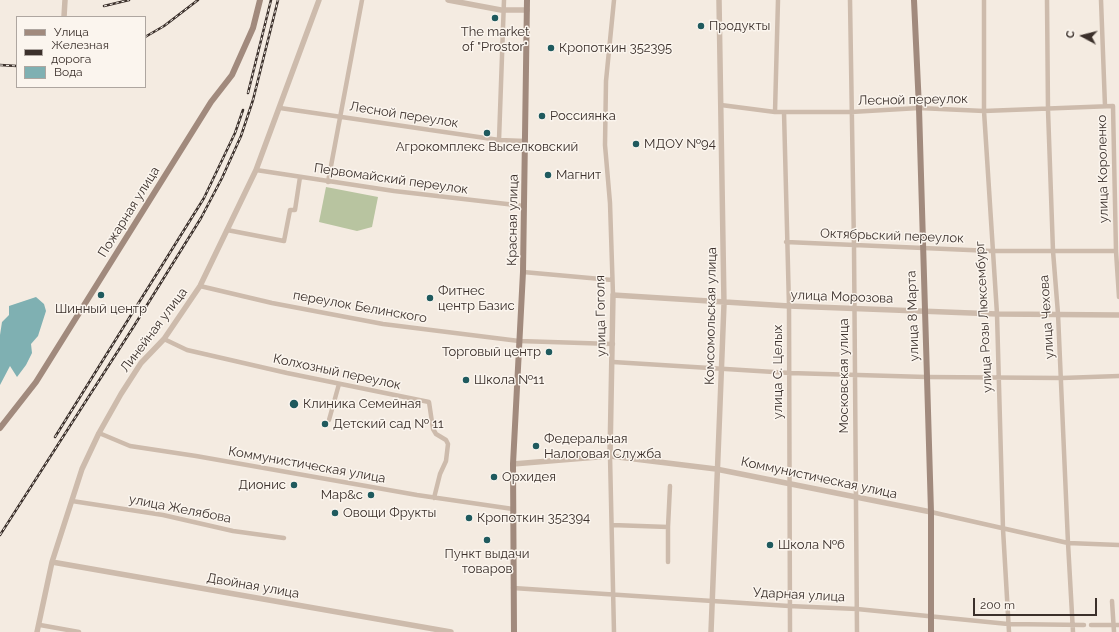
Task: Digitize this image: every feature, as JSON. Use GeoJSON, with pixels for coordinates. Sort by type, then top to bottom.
{"type":"FeatureCollection","features":[{"type":"Feature","properties":{"kind":"main road","name":"Пожарная улица"},"geometry":{"type":"LineString","coordinates":[[0,428],[36,382],[211,102],[232,75],[253,28],[260,0]]}},
{"type":"Feature","properties":{"kind":"main road","name":"Красная улица"},"geometry":{"type":"LineString","coordinates":[[514,632],[513,464],[523,272],[527,0]]}},
{"type":"Feature","properties":{"kind":"main road","name":"улица 8 Марта"},"geometry":{"type":"LineString","coordinates":[[914,0],[919,108],[931,512],[931,632]]}},
{"type":"Feature","properties":{"kind":"street"},"geometry":{"type":"LineString","coordinates":[[64,16],[65,0]]}},
{"type":"Feature","properties":{"kind":"street","name":"Линейная улица"},"geometry":{"type":"LineString","coordinates":[[37,632],[40,624],[52,562],[82,469],[99,433],[141,363],[164,339],[200,286],[256,170],[319,0]]}},
{"type":"Feature","properties":{"kind":"street"},"geometry":{"type":"LineString","coordinates":[[328,182],[339,116],[362,0]]}},
{"type":"Feature","properties":{"kind":"street"},"geometry":{"type":"LineString","coordinates":[[448,0],[504,11],[527,10]]}},
{"type":"Feature","properties":{"kind":"street"},"geometry":{"type":"LineString","coordinates":[[499,140],[504,0]]}},
{"type":"Feature","properties":{"kind":"street","name":"улица Гоголя"},"geometry":{"type":"LineString","coordinates":[[614,0],[606,81],[605,145],[610,203],[613,295],[613,362],[610,456],[614,632]]}},
{"type":"Feature","properties":{"kind":"street","name":"Комсомольская улица"},"geometry":{"type":"LineString","coordinates":[[711,632],[716,468],[724,304],[719,0]]}},
{"type":"Feature","properties":{"kind":"street"},"geometry":{"type":"LineString","coordinates":[[775,112],[778,0]]}},
{"type":"Feature","properties":{"kind":"street","name":"Московская улица"},"geometry":{"type":"LineString","coordinates":[[850,0],[855,309],[854,375],[857,632]]}},
{"type":"Feature","properties":{"kind":"street","name":"улица Розы Люксембург"},"geometry":{"type":"LineString","coordinates":[[984,0],[984,111],[997,314],[1003,529],[1009,632]]}},
{"type":"Feature","properties":{"kind":"street","name":"улица Чехова"},"geometry":{"type":"LineString","coordinates":[[1047,0],[1048,110],[1053,251],[1062,378],[1073,632]]}},
{"type":"Feature","properties":{"kind":"street","name":"улица Короленко"},"geometry":{"type":"LineString","coordinates":[[1101,0],[1105,106],[1113,106],[1116,251],[1119,297]]}},
{"type":"Feature","properties":{"kind":"street","name":"Лесной переулок"},"geometry":{"type":"LineString","coordinates":[[721,105],[775,112],[852,112],[919,108],[984,111],[1048,110],[1105,106]]}},
{"type":"Feature","properties":{"kind":"street"},"geometry":{"type":"LineString","coordinates":[[1113,106],[1119,106]]}},
{"type":"Feature","properties":{"kind":"street","name":"Лесной переулок"},"geometry":{"type":"LineString","coordinates":[[280,108],[499,140],[526,141]]}},
{"type":"Feature","properties":{"kind":"street","name":"улица С. Целых"},"geometry":{"type":"LineString","coordinates":[[784,112],[790,373],[790,632]]}},
{"type":"Feature","properties":{"kind":"street","name":"Первомайский переулок"},"geometry":{"type":"LineString","coordinates":[[256,170],[328,182],[524,206]]}},
{"type":"Feature","properties":{"kind":"street"},"geometry":{"type":"LineString","coordinates":[[228,230],[284,241],[290,210],[295,210],[300,177]]}},
{"type":"Feature","properties":{"kind":"street","name":"Октябрьский переулок"},"geometry":{"type":"LineString","coordinates":[[786,242],[992,251],[1116,251]]}},
{"type":"Feature","properties":{"kind":"street"},"geometry":{"type":"LineString","coordinates":[[523,272],[612,280]]}},
{"type":"Feature","properties":{"kind":"street","name":"переулок Белинского"},"geometry":{"type":"LineString","coordinates":[[200,286],[272,303],[370,322],[519,341],[613,344]]}},
{"type":"Feature","properties":{"kind":"street","name":"улица Морозова"},"geometry":{"type":"LineString","coordinates":[[613,295],[724,304],[855,309],[997,314],[1119,314]]}},
{"type":"Feature","properties":{"kind":"street","name":"Колхозный переулок"},"geometry":{"type":"LineString","coordinates":[[164,339],[187,350],[339,384],[429,402],[433,429],[436,434],[446,440],[448,444],[446,461],[440,474],[434,498]]}},
{"type":"Feature","properties":{"kind":"street"},"geometry":{"type":"LineString","coordinates":[[613,362],[790,373],[926,377],[1062,378],[1119,376]]}},
{"type":"Feature","properties":{"kind":"street"},"geometry":{"type":"LineString","coordinates":[[329,420],[339,384]]}},
{"type":"Feature","properties":{"kind":"street","name":"Коммунистическая улица"},"geometry":{"type":"LineString","coordinates":[[99,433],[130,446],[434,498],[513,509]]}},
{"type":"Feature","properties":{"kind":"street","name":"Коммунистическая улица"},"geometry":{"type":"LineString","coordinates":[[513,464],[610,456],[716,468],[931,512],[1068,543],[1119,545]]}},
{"type":"Feature","properties":{"kind":"street"},"geometry":{"type":"LineString","coordinates":[[668,562],[670,486]]}},
{"type":"Feature","properties":{"kind":"street","name":"улица Желябова"},"geometry":{"type":"LineString","coordinates":[[72,501],[163,516],[233,531],[284,538]]}},
{"type":"Feature","properties":{"kind":"street"},"geometry":{"type":"LineString","coordinates":[[612,525],[668,527]]}},
{"type":"Feature","properties":{"kind":"street","name":"Двойная улица"},"geometry":{"type":"LineString","coordinates":[[52,562],[451,632]]}},
{"type":"Feature","properties":{"kind":"street","name":"Ударная улица"},"geometry":{"type":"LineString","coordinates":[[513,588],[857,609],[931,618],[1008,624],[1084,625]]}},
{"type":"Feature","properties":{"kind":"street"},"geometry":{"type":"LineString","coordinates":[[1112,601],[1116,625],[1114,632]]}},
{"type":"Feature","properties":{"kind":"street"},"geometry":{"type":"LineString","coordinates":[[40,624],[79,632]]}},
{"type":"Feature","properties":{"kind":"street"},"geometry":{"type":"LineString","coordinates":[[1091,625],[1116,625]]}},
{"type":"Feature","properties":{"kind":"green space"},"geometry":{"type":"Polygon","coordinates":[[[326,187],[378,197],[372,227],[357,231],[319,222],[326,187]]]}},
{"type":"Feature","properties":{"kind":"water"},"geometry":{"type":"Polygon","coordinates":[[[36,297],[44,304],[46,311],[38,336],[31,344],[32,353],[26,365],[17,377],[10,366],[0,385],[0,335],[2,322],[9,315],[9,306],[36,297]]]}},
{"type":"Feature","properties":{"kind":"railway"},"geometry":{"type":"LineString","coordinates":[[104,6],[129,0]]}},
{"type":"Feature","properties":{"kind":"railway"},"geometry":{"type":"LineString","coordinates":[[146,36],[164,26],[198,0]]}},
{"type":"Feature","properties":{"kind":"railway"},"geometry":{"type":"LineString","coordinates":[[248,93],[271,0]]}},
{"type":"Feature","properties":{"kind":"railway"},"geometry":{"type":"LineString","coordinates":[[0,535],[134,326],[201,218],[222,178],[241,136],[253,100],[278,0]]}},
{"type":"Feature","properties":{"kind":"railway"},"geometry":{"type":"LineString","coordinates":[[0,65],[16,66]]}},
{"type":"Feature","properties":{"kind":"railway"},"geometry":{"type":"LineString","coordinates":[[55,437],[204,198],[235,133],[243,110]]}},
{"type":"Feature","properties":{"kind":"place","name":"The market of \"Prostor\""},"geometry":{"type":"Point","coordinates":[495,18]}},
{"type":"Feature","properties":{"kind":"place","name":"Продукты"},"geometry":{"type":"Point","coordinates":[701,26]}},
{"type":"Feature","properties":{"kind":"place","name":"Кропоткин 352395"},"geometry":{"type":"Point","coordinates":[551,48]}},
{"type":"Feature","properties":{"kind":"place","name":"Россиянка"},"geometry":{"type":"Point","coordinates":[542,116]}},
{"type":"Feature","properties":{"kind":"place","name":"Агрокомплекс Выселковский"},"geometry":{"type":"Point","coordinates":[487,133]}},
{"type":"Feature","properties":{"kind":"place","name":"МДОУ №94"},"geometry":{"type":"Point","coordinates":[636,144]}},
{"type":"Feature","properties":{"kind":"place","name":"Магнит"},"geometry":{"type":"Point","coordinates":[548,175]}},
{"type":"Feature","properties":{"kind":"place","name":"Шинный центр"},"geometry":{"type":"Point","coordinates":[101,295]}},
{"type":"Feature","properties":{"kind":"place","name":"Фитнес центр Базис"},"geometry":{"type":"Point","coordinates":[430,298]}},
{"type":"Feature","properties":{"kind":"place","name":"Торговый центр"},"geometry":{"type":"Point","coordinates":[549,352]}},
{"type":"Feature","properties":{"kind":"place","name":"Школа №11"},"geometry":{"type":"Point","coordinates":[466,380]}},
{"type":"Feature","properties":{"kind":"place","name":"Клиника Семейная"},"geometry":{"type":"Point","coordinates":[294,404]}},
{"type":"Feature","properties":{"kind":"place","name":"Детский сад № 11"},"geometry":{"type":"Point","coordinates":[325,424]}},
{"type":"Feature","properties":{"kind":"place","name":"Федеральная Налоговая Служба"},"geometry":{"type":"Point","coordinates":[536,446]}},
{"type":"Feature","properties":{"kind":"place","name":"Орхидея"},"geometry":{"type":"Point","coordinates":[494,477]}},
{"type":"Feature","properties":{"kind":"place","name":"Дионис"},"geometry":{"type":"Point","coordinates":[294,485]}},
{"type":"Feature","properties":{"kind":"place","name":"Мар&с"},"geometry":{"type":"Point","coordinates":[371,495]}},
{"type":"Feature","properties":{"kind":"place","name":"Овощи Фрукты"},"geometry":{"type":"Point","coordinates":[335,513]}},
{"type":"Feature","properties":{"kind":"place","name":"Кропоткин 352394"},"geometry":{"type":"Point","coordinates":[469,518]}},
{"type":"Feature","properties":{"kind":"place","name":"Пункт выдачи товаров"},"geometry":{"type":"Point","coordinates":[487,540]}},
{"type":"Feature","properties":{"kind":"place","name":"Школа №6"},"geometry":{"type":"Point","coordinates":[770,545]}}]}
